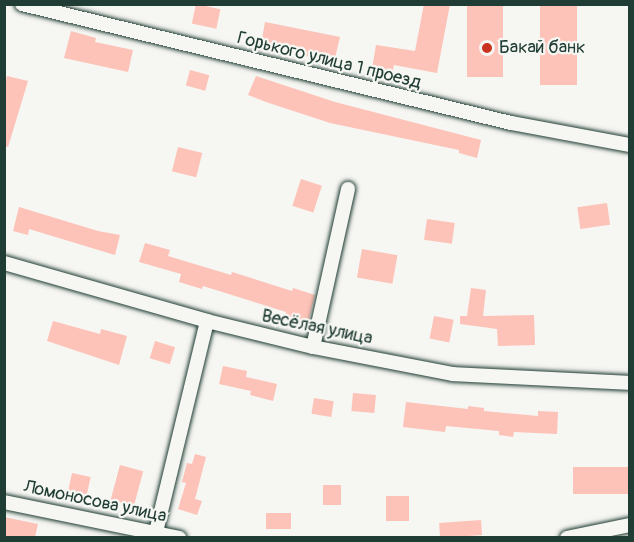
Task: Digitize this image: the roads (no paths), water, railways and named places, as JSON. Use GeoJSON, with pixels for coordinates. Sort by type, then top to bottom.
{"type":"FeatureCollection","features":[{"type":"Feature","properties":{"kind":"street","name":"Горького улица 1 проезд"},"geometry":{"type":"LineString","coordinates":[[22,4],[511,123],[630,145]]}},
{"type":"Feature","properties":{"kind":"street"},"geometry":{"type":"LineString","coordinates":[[313,347],[348,189]]}},
{"type":"Feature","properties":{"kind":"street","name":"Весёлая улица"},"geometry":{"type":"LineString","coordinates":[[4,263],[207,321],[313,347],[453,374],[630,383]]}},
{"type":"Feature","properties":{"kind":"street"},"geometry":{"type":"LineString","coordinates":[[156,532],[207,321]]}},
{"type":"Feature","properties":{"kind":"street","name":"Ломоносова улица"},"geometry":{"type":"LineString","coordinates":[[4,502],[179,537]]}},
{"type":"Feature","properties":{"kind":"street"},"geometry":{"type":"LineString","coordinates":[[567,537],[630,525]]}},
{"type":"Feature","properties":{"kind":"place","name":"Бакай банк"},"geometry":{"type":"Point","coordinates":[487,48]}}]}
